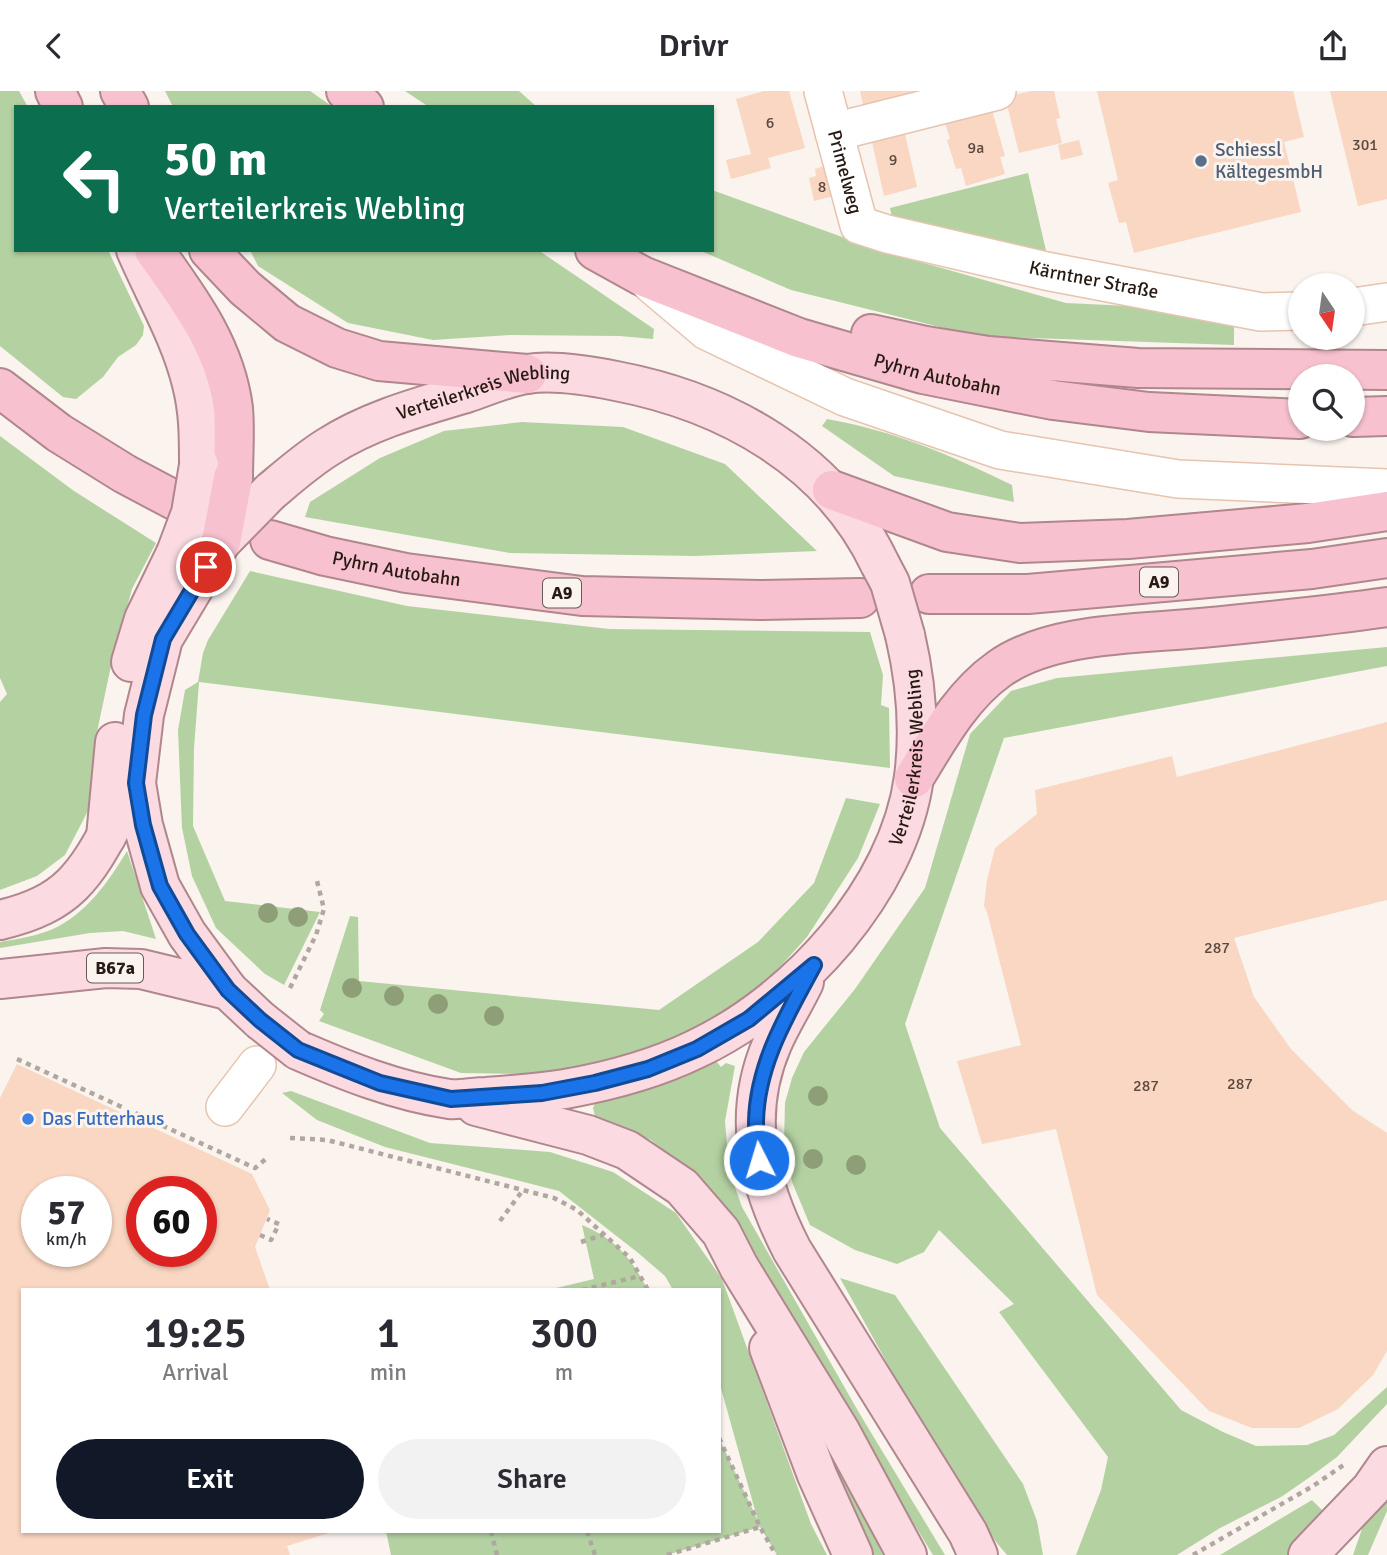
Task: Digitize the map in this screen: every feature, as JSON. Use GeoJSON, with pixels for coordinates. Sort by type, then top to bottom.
{"type":"FeatureCollection","features":[{"type":"Feature","properties":{"kind":"highway"},"geometry":{"type":"LineString","coordinates":[[346,91],[362,105]]}},
{"type":"Feature","properties":{"kind":"highway"},"geometry":{"type":"LineString","coordinates":[[155,252],[199,314],[220,356],[232,404],[234,425],[216,471],[201,554]]}},
{"type":"Feature","properties":{"kind":"highway"},"geometry":{"type":"LineString","coordinates":[[211,252],[245,288],[287,323],[337,348],[379,361],[527,373]]}},
{"type":"Feature","properties":{"kind":"highway","name":"Pyhrn Autobahn"},"geometry":{"type":"LineString","coordinates":[[599,252],[642,276],[799,338],[923,374],[1053,400],[1149,412],[1288,418]]}},
{"type":"Feature","properties":{"kind":"highway"},"geometry":{"type":"LineString","coordinates":[[799,338],[860,332],[926,347],[988,356],[1138,368],[1387,370]]}},
{"type":"Feature","properties":{"kind":"highway"},"geometry":{"type":"LineString","coordinates":[[0,388],[59,433],[125,474],[176,501]]}},
{"type":"Feature","properties":{"kind":"highway"},"geometry":{"type":"LineString","coordinates":[[1365,417],[1387,416]]}},
{"type":"Feature","properties":{"kind":"highway"},"geometry":{"type":"LineString","coordinates":[[832,490],[947,532],[1020,543],[1128,539],[1308,523],[1387,511]]}},
{"type":"Feature","properties":{"kind":"highway","name":"Pyhrn Autobahn"},"geometry":{"type":"LineString","coordinates":[[270,540],[325,556],[405,573],[582,596],[760,600],[860,598]]}},
{"type":"Feature","properties":{"kind":"highway","name":"A9"},"geometry":{"type":"LineString","coordinates":[[929,594],[1041,593],[1312,569],[1387,558]]}},
{"type":"Feature","properties":{"kind":"highway"},"geometry":{"type":"LineString","coordinates":[[914,778],[950,721],[973,691],[1000,668],[1035,650],[1075,640],[1319,617],[1387,607]]}},
{"type":"Feature","properties":{"kind":"main road"},"geometry":{"type":"LineString","coordinates":[[137,252],[182,354],[192,384],[200,431],[216,471]]}},
{"type":"Feature","properties":{"kind":"main road","name":"Verteilerkreis Webling"},"geometry":{"type":"LineString","coordinates":[[527,373],[586,376],[649,387],[685,399],[750,428],[795,458],[832,490],[880,563],[890,583],[905,635],[914,670],[917,703],[914,778],[901,830],[879,876],[849,921],[814,965],[749,1019],[697,1049],[648,1069],[542,1093],[451,1099],[380,1083],[298,1050],[228,990],[187,934],[160,886],[143,825],[136,783],[144,715],[163,639],[201,554],[270,492],[330,446],[375,423],[527,373]]}},
{"type":"Feature","properties":{"kind":"main road"},"geometry":{"type":"LineString","coordinates":[[106,837],[118,714],[144,619],[201,554]]}},
{"type":"Feature","properties":{"kind":"main road"},"geometry":{"type":"LineString","coordinates":[[0,920],[20,915],[51,901],[78,881],[136,783]]}},
{"type":"Feature","properties":{"kind":"main road"},"geometry":{"type":"LineString","coordinates":[[814,965],[771,1045],[759,1088],[756,1124],[764,1186],[776,1219],[792,1250],[978,1548]]}},
{"type":"Feature","properties":{"kind":"main road","name":"B67a"},"geometry":{"type":"LineString","coordinates":[[0,979],[106,968],[141,969],[228,990]]}},
{"type":"Feature","properties":{"kind":"main road"},"geometry":{"type":"LineString","coordinates":[[451,1099],[588,1135],[627,1150],[682,1187],[721,1232],[739,1267],[839,1431],[907,1555]]}},
{"type":"Feature","properties":{"kind":"main road"},"geometry":{"type":"LineString","coordinates":[[739,1267],[817,1475],[853,1555]]}},
{"type":"Feature","properties":{"kind":"main road"},"geometry":{"type":"LineString","coordinates":[[1308,1555],[1371,1489],[1372,1462]]}},
{"type":"Feature","properties":{"kind":"street","name":"Primelweg"},"geometry":{"type":"LineString","coordinates":[[823,91],[859,225],[887,234]]}},
{"type":"Feature","properties":{"kind":"street"},"geometry":{"type":"LineString","coordinates":[[834,132],[997,91]]}},
{"type":"Feature","properties":{"kind":"street","name":"Kärntner Straße"},"geometry":{"type":"LineString","coordinates":[[887,234],[1046,271],[1261,312],[1288,311]]}},
{"type":"Feature","properties":{"kind":"street"},"geometry":{"type":"LineString","coordinates":[[642,276],[707,331],[845,397],[1000,450],[1178,479],[1387,488]]}},
{"type":"Feature","properties":{"kind":"street"},"geometry":{"type":"LineString","coordinates":[[1365,305],[1387,302]]}},
{"type":"Feature","properties":{"kind":"street"},"geometry":{"type":"LineString","coordinates":[[226,1107],[257,1065]]}},
{"type":"Feature","properties":{"kind":"path"},"geometry":{"type":"LineString","coordinates":[[290,988],[316,935],[324,909],[317,881]]}},
{"type":"Feature","properties":{"kind":"path"},"geometry":{"type":"LineString","coordinates":[[17,1059],[255,1168],[267,1158]]}},
{"type":"Feature","properties":{"kind":"path"},"geometry":{"type":"LineString","coordinates":[[290,1138],[327,1140],[554,1198],[577,1210],[630,1258],[647,1288]]}},
{"type":"Feature","properties":{"kind":"path"},"geometry":{"type":"LineString","coordinates":[[500,1220],[523,1190]]}},
{"type":"Feature","properties":{"kind":"path"},"geometry":{"type":"LineString","coordinates":[[260,1235],[271,1240],[279,1224],[267,1219]]}},
{"type":"Feature","properties":{"kind":"path"},"geometry":{"type":"LineString","coordinates":[[581,1242],[604,1235]]}},
{"type":"Feature","properties":{"kind":"path"},"geometry":{"type":"LineString","coordinates":[[590,1288],[640,1276]]}},
{"type":"Feature","properties":{"kind":"path"},"geometry":{"type":"LineString","coordinates":[[721,1442],[776,1555]]}},
{"type":"Feature","properties":{"kind":"path"},"geometry":{"type":"LineString","coordinates":[[1193,1555],[1313,1486],[1372,1462]]}},
{"type":"Feature","properties":{"kind":"path"},"geometry":{"type":"LineString","coordinates":[[667,1555],[760,1527]]}},
{"type":"Feature","properties":{"kind":"path"},"geometry":{"type":"LineString","coordinates":[[492,1533],[497,1555]]}},
{"type":"Feature","properties":{"kind":"path"},"geometry":{"type":"LineString","coordinates":[[588,1533],[595,1555]]}},
{"type":"Feature","properties":{"kind":"green space"},"geometry":{"type":"Polygon","coordinates":[[[0,91],[19,91],[27,105],[14,105],[14,252],[109,252],[144,326],[143,335],[136,345],[118,357],[103,377],[76,399],[63,397],[0,346],[0,91]]]}},
{"type":"Feature","properties":{"kind":"green space"},"geometry":{"type":"Polygon","coordinates":[[[165,91],[310,91],[330,105],[172,105],[165,91]]]}},
{"type":"Feature","properties":{"kind":"green space"},"geometry":{"type":"Polygon","coordinates":[[[405,91],[519,91],[535,105],[426,105],[405,91]]]}},
{"type":"Feature","properties":{"kind":"green space"},"geometry":{"type":"Polygon","coordinates":[[[1028,173],[1047,255],[893,222],[890,208],[1028,173]]]}},
{"type":"Feature","properties":{"kind":"green space"},"geometry":{"type":"Polygon","coordinates":[[[714,191],[881,251],[1066,303],[1234,311],[1234,345],[976,336],[791,290],[704,252],[714,252],[714,191]]]}},
{"type":"Feature","properties":{"kind":"green space"},"geometry":{"type":"Polygon","coordinates":[[[251,252],[541,252],[654,329],[653,339],[511,335],[433,340],[348,323],[258,266],[251,252]]]}},
{"type":"Feature","properties":{"kind":"green space"},"geometry":{"type":"Polygon","coordinates":[[[827,419],[899,437],[967,464],[1012,485],[1014,502],[894,476],[822,426],[827,419]]]}},
{"type":"Feature","properties":{"kind":"green space"},"geometry":{"type":"Polygon","coordinates":[[[522,422],[623,427],[725,464],[817,551],[694,556],[510,553],[305,517],[310,502],[380,458],[444,431],[522,422]]]}},
{"type":"Feature","properties":{"kind":"green space"},"geometry":{"type":"Polygon","coordinates":[[[0,436],[74,491],[156,543],[132,589],[112,661],[97,732],[90,807],[65,855],[37,876],[0,890],[0,702],[7,694],[0,678],[0,436]]]}},
{"type":"Feature","properties":{"kind":"green space"},"geometry":{"type":"Polygon","coordinates":[[[250,571],[407,606],[609,629],[870,632],[883,675],[881,705],[889,708],[890,768],[199,682],[194,748],[193,826],[225,901],[320,912],[284,985],[265,974],[216,928],[192,876],[182,828],[178,730],[185,690],[198,682],[208,640],[250,571]]]}},
{"type":"Feature","properties":{"kind":"green space"},"geometry":{"type":"Polygon","coordinates":[[[1387,647],[1387,666],[1004,738],[905,1024],[940,1128],[1181,1410],[1256,1446],[1307,1445],[1334,1435],[1387,1387],[1387,1404],[1337,1457],[1281,1497],[1220,1528],[1177,1555],[1076,1555],[1101,1490],[1108,1457],[999,1312],[1014,1304],[939,1230],[924,1252],[897,1264],[855,1250],[810,1225],[792,1182],[784,1144],[785,1103],[792,1078],[804,1052],[855,989],[925,888],[970,734],[1011,691],[1057,678],[1387,647]]]}},
{"type":"Feature","properties":{"kind":"green space"},"geometry":{"type":"Polygon","coordinates":[[[846,798],[880,804],[858,858],[807,937],[769,979],[710,1023],[650,1051],[588,1070],[535,1074],[461,1073],[319,1021],[324,1014],[320,1010],[350,916],[358,917],[359,981],[659,1010],[758,942],[814,883],[846,798]]]}},
{"type":"Feature","properties":{"kind":"green space"},"geometry":{"type":"Polygon","coordinates":[[[127,851],[156,939],[123,931],[90,933],[0,948],[0,942],[47,931],[76,915],[104,885],[127,851]]]}},
{"type":"Feature","properties":{"kind":"green space"},"geometry":{"type":"Polygon","coordinates":[[[715,1060],[721,1067],[726,1063],[735,1066],[725,1121],[729,1170],[742,1207],[858,1411],[945,1555],[933,1555],[721,1207],[695,1176],[651,1140],[595,1116],[595,1103],[683,1077],[715,1060]]]}},
{"type":"Feature","properties":{"kind":"green space"},"geometry":{"type":"Polygon","coordinates":[[[291,1091],[430,1143],[550,1152],[613,1172],[676,1213],[722,1279],[811,1524],[827,1555],[777,1555],[760,1527],[667,1555],[391,1555],[386,1533],[721,1533],[721,1442],[758,1521],[721,1388],[721,1288],[672,1288],[665,1276],[559,1191],[385,1147],[317,1120],[282,1093],[291,1091]]]}},
{"type":"Feature","properties":{"kind":"green space"},"geometry":{"type":"Polygon","coordinates":[[[582,1225],[614,1243],[635,1268],[647,1288],[556,1288],[594,1279],[582,1225]]]}},
{"type":"Feature","properties":{"kind":"green space"},"geometry":{"type":"Polygon","coordinates":[[[840,1278],[895,1295],[1023,1484],[1037,1521],[1043,1555],[1007,1555],[996,1542],[928,1437],[840,1278]]]}},
{"type":"Feature","properties":{"kind":"green space"},"geometry":{"type":"Polygon","coordinates":[[[836,1459],[883,1555],[868,1555],[825,1465],[836,1459]]]}},
{"type":"Feature","properties":{"kind":"green space"},"geometry":{"type":"Polygon","coordinates":[[[1387,1479],[1387,1511],[1368,1555],[1353,1555],[1362,1529],[1359,1522],[1387,1479]]]}},
{"type":"Feature","properties":{"kind":"green space"},"geometry":{"type":"Polygon","coordinates":[[[1312,1500],[1326,1514],[1287,1555],[1220,1555],[1312,1500]]]}},
{"type":"Feature","properties":{"kind":"building"},"geometry":{"type":"Polygon","coordinates":[[[764,91],[789,91],[805,148],[768,158],[771,168],[731,179],[726,160],[751,154],[736,99],[764,91]]]}},
{"type":"Feature","properties":{"kind":"building"},"geometry":{"type":"Polygon","coordinates":[[[860,91],[915,91],[915,92],[863,105],[860,91]]]}},
{"type":"Feature","properties":{"kind":"building"},"geometry":{"type":"Polygon","coordinates":[[[1031,91],[1054,91],[1060,118],[1056,119],[1062,143],[1019,153],[1005,97],[1031,91]]]}},
{"type":"Feature","properties":{"kind":"building","name":"Schiessl KältegesmbH"},"geometry":{"type":"Polygon","coordinates":[[[1097,91],[1293,91],[1304,137],[1284,142],[1301,212],[1134,253],[1126,222],[1119,223],[1108,183],[1118,180],[1097,91]]]}},
{"type":"Feature","properties":{"kind":"building"},"geometry":{"type":"Polygon","coordinates":[[[1330,91],[1387,91],[1387,199],[1358,206],[1330,91]]]}},
{"type":"Feature","properties":{"kind":"building"},"geometry":{"type":"Polygon","coordinates":[[[992,110],[1005,156],[1000,157],[1005,174],[966,186],[961,168],[956,169],[945,123],[992,110]]]}},
{"type":"Feature","properties":{"kind":"building"},"geometry":{"type":"Polygon","coordinates":[[[903,125],[917,187],[884,196],[870,133],[903,125]]]}},
{"type":"Feature","properties":{"kind":"building"},"geometry":{"type":"Polygon","coordinates":[[[1079,140],[1083,155],[1061,160],[1058,145],[1079,140]]]}},
{"type":"Feature","properties":{"kind":"building"},"geometry":{"type":"Polygon","coordinates":[[[827,165],[834,196],[814,201],[809,178],[816,176],[815,169],[827,165]]]}},
{"type":"Feature","properties":{"kind":"building"},"geometry":{"type":"Polygon","coordinates":[[[1387,722],[1387,900],[1234,938],[1254,997],[1291,1049],[1352,1110],[1387,1133],[1387,1351],[1373,1375],[1338,1409],[1299,1428],[1252,1428],[1209,1411],[1097,1295],[1056,1129],[982,1144],[957,1061],[1021,1045],[984,906],[987,880],[995,848],[1037,814],[1035,790],[1172,756],[1177,777],[1387,722]]]}},
{"type":"Feature","properties":{"kind":"building"},"geometry":{"type":"Polygon","coordinates":[[[17,1064],[252,1174],[270,1210],[255,1247],[269,1288],[21,1288],[21,1533],[329,1533],[287,1546],[290,1555],[0,1555],[0,1098],[17,1064]]]}},
{"type":"Feature","properties":{"kind":"place","name":"Schiessl KältegesmbH"},"geometry":{"type":"Point","coordinates":[1201,161]}},
{"type":"Feature","properties":{"kind":"place","name":"Das Futterhaus"},"geometry":{"type":"Point","coordinates":[28,1119]}},
{"type":"Feature","properties":{"kind":"route"},"geometry":{"type":"LineString","coordinates":[[206,567],[163,639],[144,715],[136,783],[143,825],[160,886],[187,934],[228,990],[298,1050],[380,1083],[451,1099],[542,1093],[648,1069],[697,1049],[749,1019],[814,965],[771,1045],[757,1101],[759,1160]]}}]}
